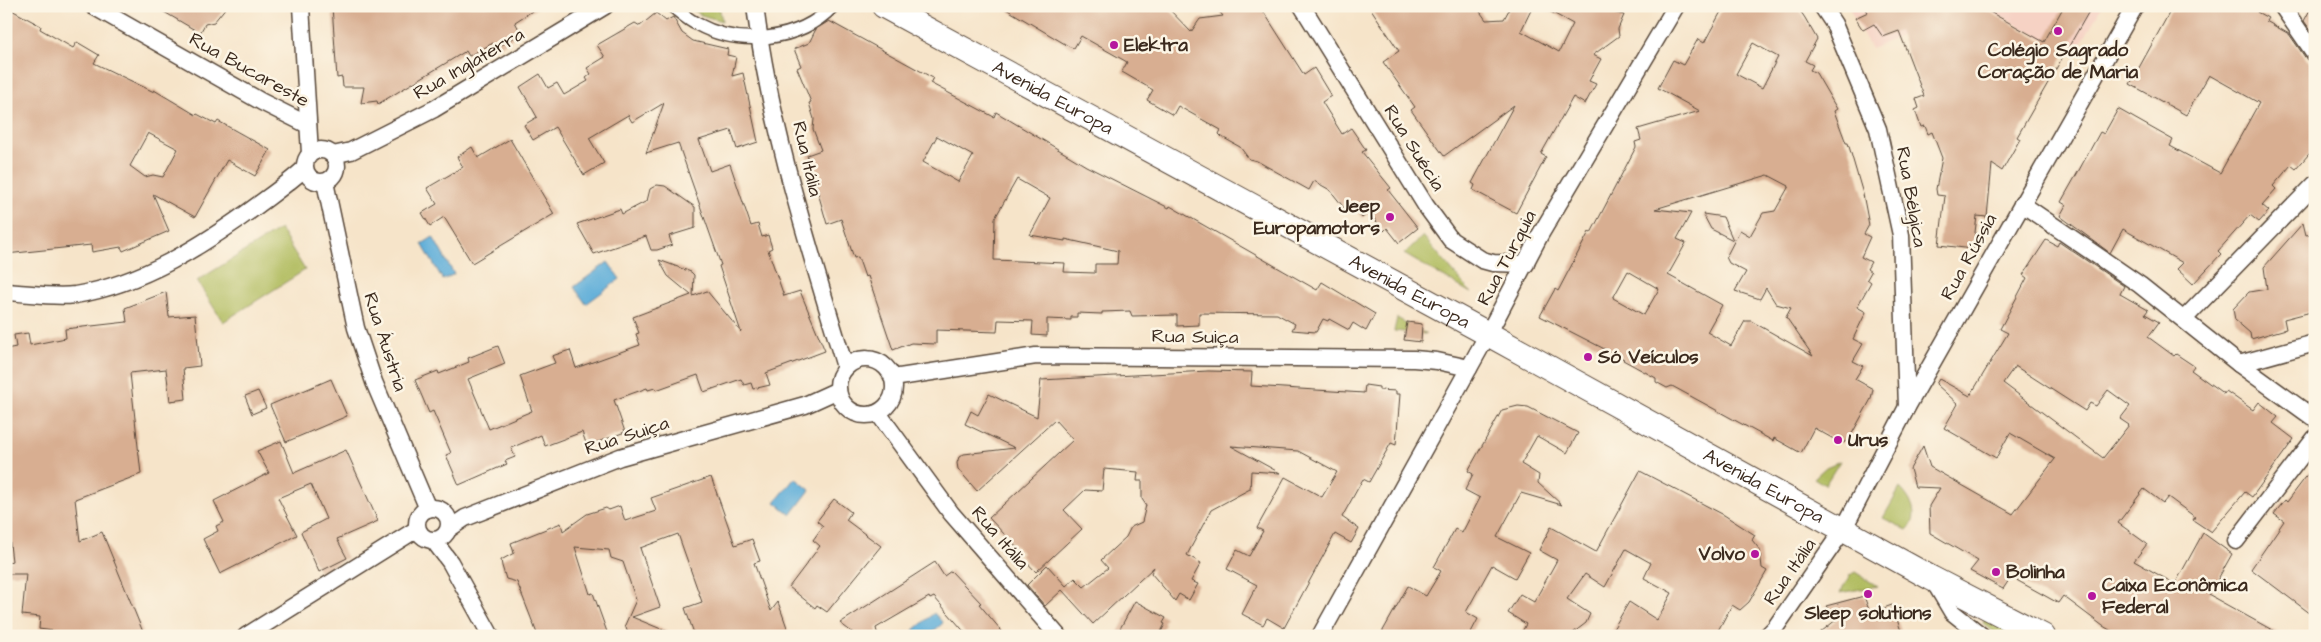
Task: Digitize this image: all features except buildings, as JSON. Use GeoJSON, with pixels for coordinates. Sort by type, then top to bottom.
{"type":"FeatureCollection","features":[{"type":"Feature","properties":{"kind":"main road","name":"Avenida Europa"},"geometry":{"type":"LineString","coordinates":[[884,6],[1488,334],[1931,578],[2043,636]]}},
{"type":"Feature","properties":{"kind":"street","name":"Rua Bucareste"},"geometry":{"type":"LineString","coordinates":[[93,6],[262,102],[308,125]]}},
{"type":"Feature","properties":{"kind":"street"},"geometry":{"type":"LineString","coordinates":[[6,292],[74,295],[125,281],[175,259],[213,237],[292,181],[308,165],[322,149],[336,159],[335,176],[325,182],[315,181],[308,165],[308,125],[301,6]]}},
{"type":"Feature","properties":{"kind":"street","name":"Rua Inglaterra"},"geometry":{"type":"LineString","coordinates":[[336,159],[434,109],[605,6]]}},
{"type":"Feature","properties":{"kind":"street"},"geometry":{"type":"LineString","coordinates":[[672,6],[697,24],[727,36],[759,38],[794,31],[826,14],[832,6]]}},
{"type":"Feature","properties":{"kind":"street","name":"Rua Itália"},"geometry":{"type":"LineString","coordinates":[[755,6],[759,38],[797,207],[830,318],[850,364]]}},
{"type":"Feature","properties":{"kind":"street","name":"Rua Suécia"},"geometry":{"type":"LineString","coordinates":[[1302,6],[1426,206],[1451,240],[1482,260],[1493,263],[1526,264]]}},
{"type":"Feature","properties":{"kind":"street","name":"Rua Turquia"},"geometry":{"type":"LineString","coordinates":[[1320,636],[1488,334],[1540,235],[1676,6]]}},
{"type":"Feature","properties":{"kind":"street","name":"Rua Bélgica"},"geometry":{"type":"LineString","coordinates":[[1822,6],[1834,24],[1878,128],[1901,235],[1907,407]]}},
{"type":"Feature","properties":{"kind":"street","name":"Rua Rússia"},"geometry":{"type":"LineString","coordinates":[[1843,530],[1907,407],[2135,6]]}},
{"type":"Feature","properties":{"kind":"street"},"geometry":{"type":"LineString","coordinates":[[2282,6],[2315,54]]}},
{"type":"Feature","properties":{"kind":"street","name":"Rua Áustria"},"geometry":{"type":"LineString","coordinates":[[325,182],[356,328],[374,382],[428,508]]}},
{"type":"Feature","properties":{"kind":"street"},"geometry":{"type":"LineString","coordinates":[[2184,319],[2315,184]]}},
{"type":"Feature","properties":{"kind":"street"},"geometry":{"type":"LineString","coordinates":[[2022,204],[2140,285],[2239,364],[2315,419]]}},
{"type":"Feature","properties":{"kind":"street"},"geometry":{"type":"LineString","coordinates":[[2239,364],[2315,343]]}},
{"type":"Feature","properties":{"kind":"street","name":"Rua Suiça"},"geometry":{"type":"LineString","coordinates":[[894,383],[921,373],[1036,356],[1414,359],[1437,361],[1469,368]]}},
{"type":"Feature","properties":{"kind":"street"},"geometry":{"type":"LineString","coordinates":[[867,358],[878,361],[888,368],[894,383],[893,399],[882,410],[868,416],[848,410],[840,396],[841,374],[850,364],[867,358]]}},
{"type":"Feature","properties":{"kind":"street","name":"Rua Suiça"},"geometry":{"type":"LineString","coordinates":[[246,636],[399,542],[435,532],[465,518],[620,457],[840,396]]}},
{"type":"Feature","properties":{"kind":"street","name":"Rua Itália"},"geometry":{"type":"LineString","coordinates":[[882,410],[914,465],[951,513],[1058,636]]}},
{"type":"Feature","properties":{"kind":"street"},"geometry":{"type":"LineString","coordinates":[[2236,542],[2315,438]]}},
{"type":"Feature","properties":{"kind":"street"},"geometry":{"type":"LineString","coordinates":[[435,532],[443,512],[428,508],[421,513],[417,521],[435,532],[491,636]]}},
{"type":"Feature","properties":{"kind":"street","name":"Rua Itália"},"geometry":{"type":"LineString","coordinates":[[1767,636],[1775,628],[1843,530]]}},
{"type":"Feature","properties":{"kind":"street"},"geometry":{"type":"LineString","coordinates":[[1931,578],[1952,612],[1982,636]]}},
{"type":"Feature","properties":{"kind":"shaded area","name":"Colégio Sagrado Coração de Maria"},"geometry":{"type":"Polygon","coordinates":[[[1848,6],[1968,6],[1871,49],[1848,6]]]}},
{"type":"Feature","properties":{"kind":"shaded area","name":"Colégio Sagrado Coração de Maria"},"geometry":{"type":"Polygon","coordinates":[[[1980,6],[2102,6],[2075,55],[1980,6]]]}},
{"type":"Feature","properties":{"kind":"green space"},"geometry":{"type":"Polygon","coordinates":[[[687,6],[719,6],[722,21],[701,15],[687,6]]]}},
{"type":"Feature","properties":{"kind":"green space"},"geometry":{"type":"Polygon","coordinates":[[[280,229],[305,270],[223,322],[197,281],[280,229]]]}},
{"type":"Feature","properties":{"kind":"green space"},"geometry":{"type":"Polygon","coordinates":[[[1423,236],[1471,293],[1404,254],[1423,236]]]}},
{"type":"Feature","properties":{"kind":"green space"},"geometry":{"type":"Polygon","coordinates":[[[1397,318],[1426,334],[1394,331],[1397,318]]]}},
{"type":"Feature","properties":{"kind":"green space"},"geometry":{"type":"Polygon","coordinates":[[[1840,461],[1825,485],[1814,478],[1826,467],[1840,461]]]}},
{"type":"Feature","properties":{"kind":"green space"},"geometry":{"type":"Polygon","coordinates":[[[1900,488],[1908,497],[1914,514],[1911,525],[1907,530],[1883,518],[1900,488]]]}},
{"type":"Feature","properties":{"kind":"green space"},"geometry":{"type":"Polygon","coordinates":[[[1855,572],[1877,586],[1840,593],[1850,575],[1855,572]]]}},
{"type":"Feature","properties":{"kind":"green space"},"geometry":{"type":"Polygon","coordinates":[[[1985,618],[2015,636],[1999,636],[1983,623],[1985,618]]]}},
{"type":"Feature","properties":{"kind":"water"},"geometry":{"type":"Polygon","coordinates":[[[433,237],[454,274],[443,280],[422,244],[433,237]]]}},
{"type":"Feature","properties":{"kind":"water"},"geometry":{"type":"Polygon","coordinates":[[[608,262],[620,279],[586,304],[574,287],[608,262]]]}},
{"type":"Feature","properties":{"kind":"water"},"geometry":{"type":"Polygon","coordinates":[[[795,478],[810,490],[791,515],[775,502],[795,478]]]}},
{"type":"Feature","properties":{"kind":"water"},"geometry":{"type":"Polygon","coordinates":[[[934,613],[943,623],[928,636],[918,636],[913,631],[934,613]]]}},
{"type":"Feature","properties":{"kind":"place","name":"Colégio Sagrado Coração de Maria"},"geometry":{"type":"Point","coordinates":[2058,31]}},
{"type":"Feature","properties":{"kind":"place","name":"Elektra"},"geometry":{"type":"Point","coordinates":[1114,45]}},
{"type":"Feature","properties":{"kind":"place","name":"Jeep Europamotors"},"geometry":{"type":"Point","coordinates":[1390,217]}},
{"type":"Feature","properties":{"kind":"place","name":"Só Veículos"},"geometry":{"type":"Point","coordinates":[1588,357]}},
{"type":"Feature","properties":{"kind":"place","name":"Urus"},"geometry":{"type":"Point","coordinates":[1838,440]}},
{"type":"Feature","properties":{"kind":"place","name":"Volvo"},"geometry":{"type":"Point","coordinates":[1755,554]}},
{"type":"Feature","properties":{"kind":"place","name":"Bolinha"},"geometry":{"type":"Point","coordinates":[1996,572]}},
{"type":"Feature","properties":{"kind":"place","name":"Sleep solutions"},"geometry":{"type":"Point","coordinates":[1868,594]}},
{"type":"Feature","properties":{"kind":"place","name":"Caixa Econômica Federal"},"geometry":{"type":"Point","coordinates":[2092,596]}}]}
